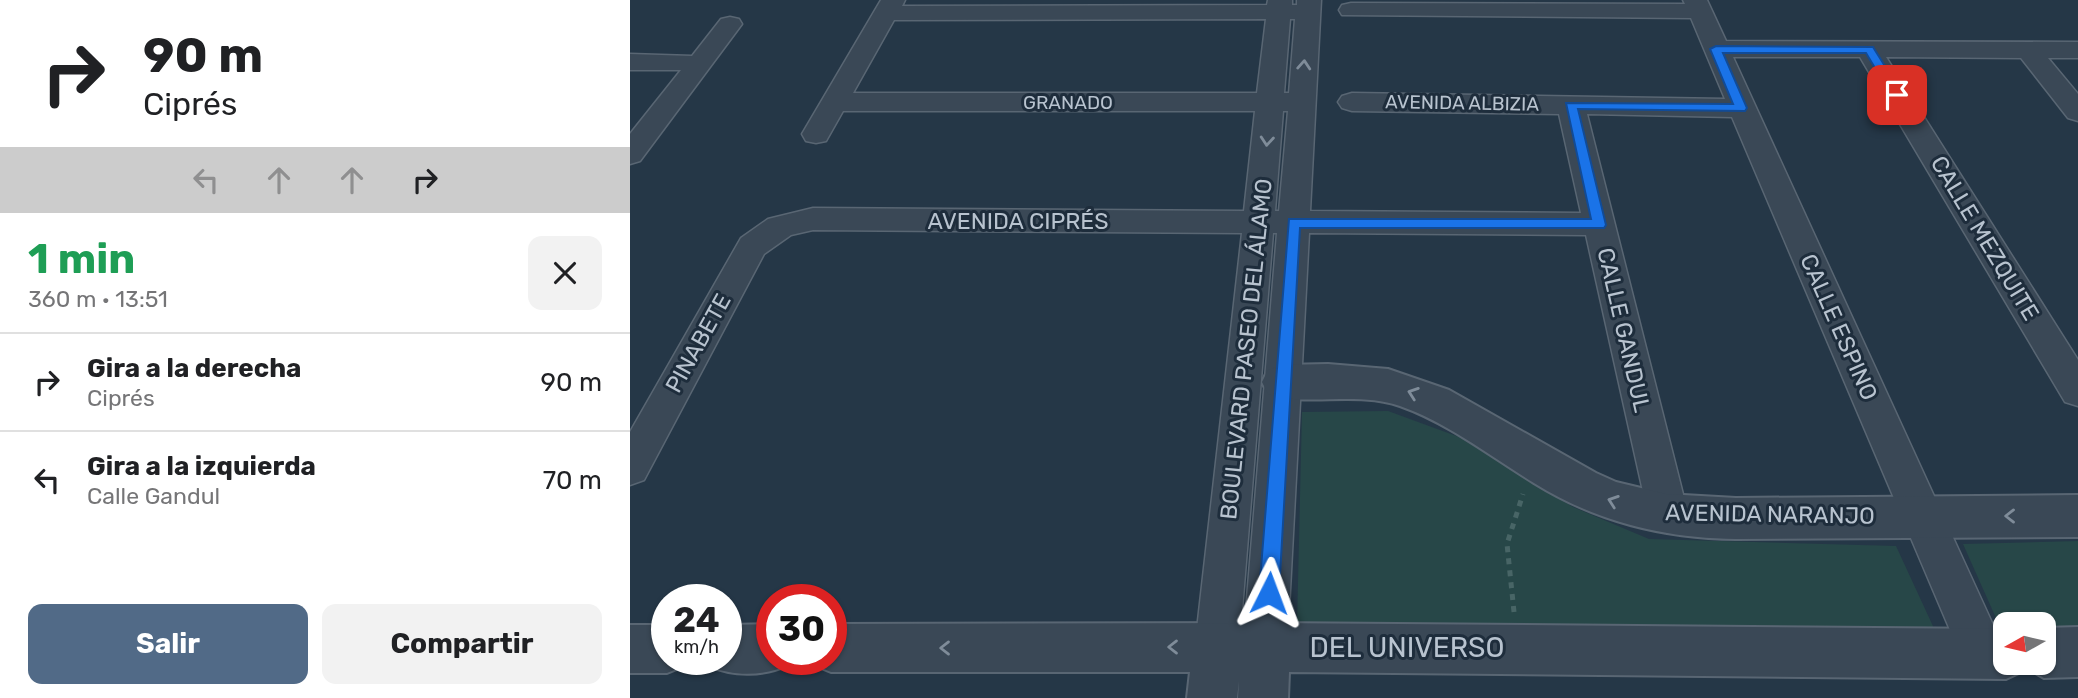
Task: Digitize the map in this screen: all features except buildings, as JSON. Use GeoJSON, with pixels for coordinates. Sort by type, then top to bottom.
{"type":"FeatureCollection","features":[{"type":"Feature","properties":{"kind":"street"},"geometry":{"type":"LineString","coordinates":[[816,134],[889,6],[1294,6]]}},
{"type":"Feature","properties":{"kind":"street","name":"BOULEVARD PASEO DEL ÁLAMO"},"geometry":{"type":"LineString","coordinates":[[1212,698],[1259,222],[1286,102],[1294,6]]}},
{"type":"Feature","properties":{"kind":"street"},"geometry":{"type":"LineString","coordinates":[[1351,10],[1697,6]]}},
{"type":"Feature","properties":{"kind":"street","name":"CALLE ESPINO"},"geometry":{"type":"LineString","coordinates":[[1697,6],[1925,516],[1993,652]]}},
{"type":"Feature","properties":{"kind":"street"},"geometry":{"type":"LineString","coordinates":[[630,154],[737,15]]}},
{"type":"Feature","properties":{"kind":"street"},"geometry":{"type":"LineString","coordinates":[[1716,49],[2078,50]]}},
{"type":"Feature","properties":{"kind":"street","name":"CALLE MEZQUITE"},"geometry":{"type":"LineString","coordinates":[[1869,50],[2078,391]]}},
{"type":"Feature","properties":{"kind":"street"},"geometry":{"type":"LineString","coordinates":[[2028,50],[2078,112]]}},
{"type":"Feature","properties":{"kind":"street"},"geometry":{"type":"LineString","coordinates":[[630,62],[685,62],[697,66]]}},
{"type":"Feature","properties":{"kind":"street","name":"GRANADO"},"geometry":{"type":"LineString","coordinates":[[835,102],[1286,102]]}},
{"type":"Feature","properties":{"kind":"street","name":"BOULEVARD PASEO DEL ÁLAMO"},"geometry":{"type":"LineString","coordinates":[[1263,698],[1294,223],[1286,102]]}},
{"type":"Feature","properties":{"kind":"street","name":"AVENIDA ALBIZIA"},"geometry":{"type":"LineString","coordinates":[[1352,102],[1741,108]]}},
{"type":"Feature","properties":{"kind":"street","name":"CALLE GANDUL"},"geometry":{"type":"LineString","coordinates":[[1571,105],[1668,514]]}},
{"type":"Feature","properties":{"kind":"street","name":"AVENIDA CIPRÉS"},"geometry":{"type":"LineString","coordinates":[[777,227],[813,219],[1599,225]]}},
{"type":"Feature","properties":{"kind":"street","name":"PINABETE"},"geometry":{"type":"LineString","coordinates":[[630,468],[752,246],[777,227]]}},
{"type":"Feature","properties":{"kind":"street","name":"AVENIDA NARANJO"},"geometry":{"type":"LineString","coordinates":[[1282,382],[1332,380],[1376,383],[1402,389],[1454,412],[1590,493],[1642,510],[1668,514],[1759,518],[2078,516]]}},
{"type":"Feature","properties":{"kind":"street","name":"DEL UNIVERSO"},"geometry":{"type":"LineString","coordinates":[[847,648],[1265,646],[1993,654]]}},
{"type":"Feature","properties":{"kind":"street"},"geometry":{"type":"LineString","coordinates":[[630,649],[651,649]]}},
{"type":"Feature","properties":{"kind":"street"},"geometry":{"type":"LineString","coordinates":[[2056,653],[2078,652]]}},
{"type":"Feature","properties":{"kind":"path"},"geometry":{"type":"LineString","coordinates":[[1518,648],[1507,544],[1535,460]]}},
{"type":"Feature","properties":{"kind":"green space"},"geometry":{"type":"Polygon","coordinates":[[[1388,411],[1459,437],[1573,507],[1649,539],[1896,546],[1938,637],[1297,626],[1302,412],[1388,411]]]}},
{"type":"Feature","properties":{"kind":"green space"},"geometry":{"type":"Polygon","coordinates":[[[2078,541],[2078,635],[2056,635],[2056,612],[1993,612],[1963,544],[2078,541]]]}},
{"type":"Feature","properties":{"kind":"route"},"geometry":{"type":"LineString","coordinates":[[1269,593],[1294,223],[1599,225],[1571,105],[1741,108],[1716,49],[1869,50],[1897,95]]}}]}
